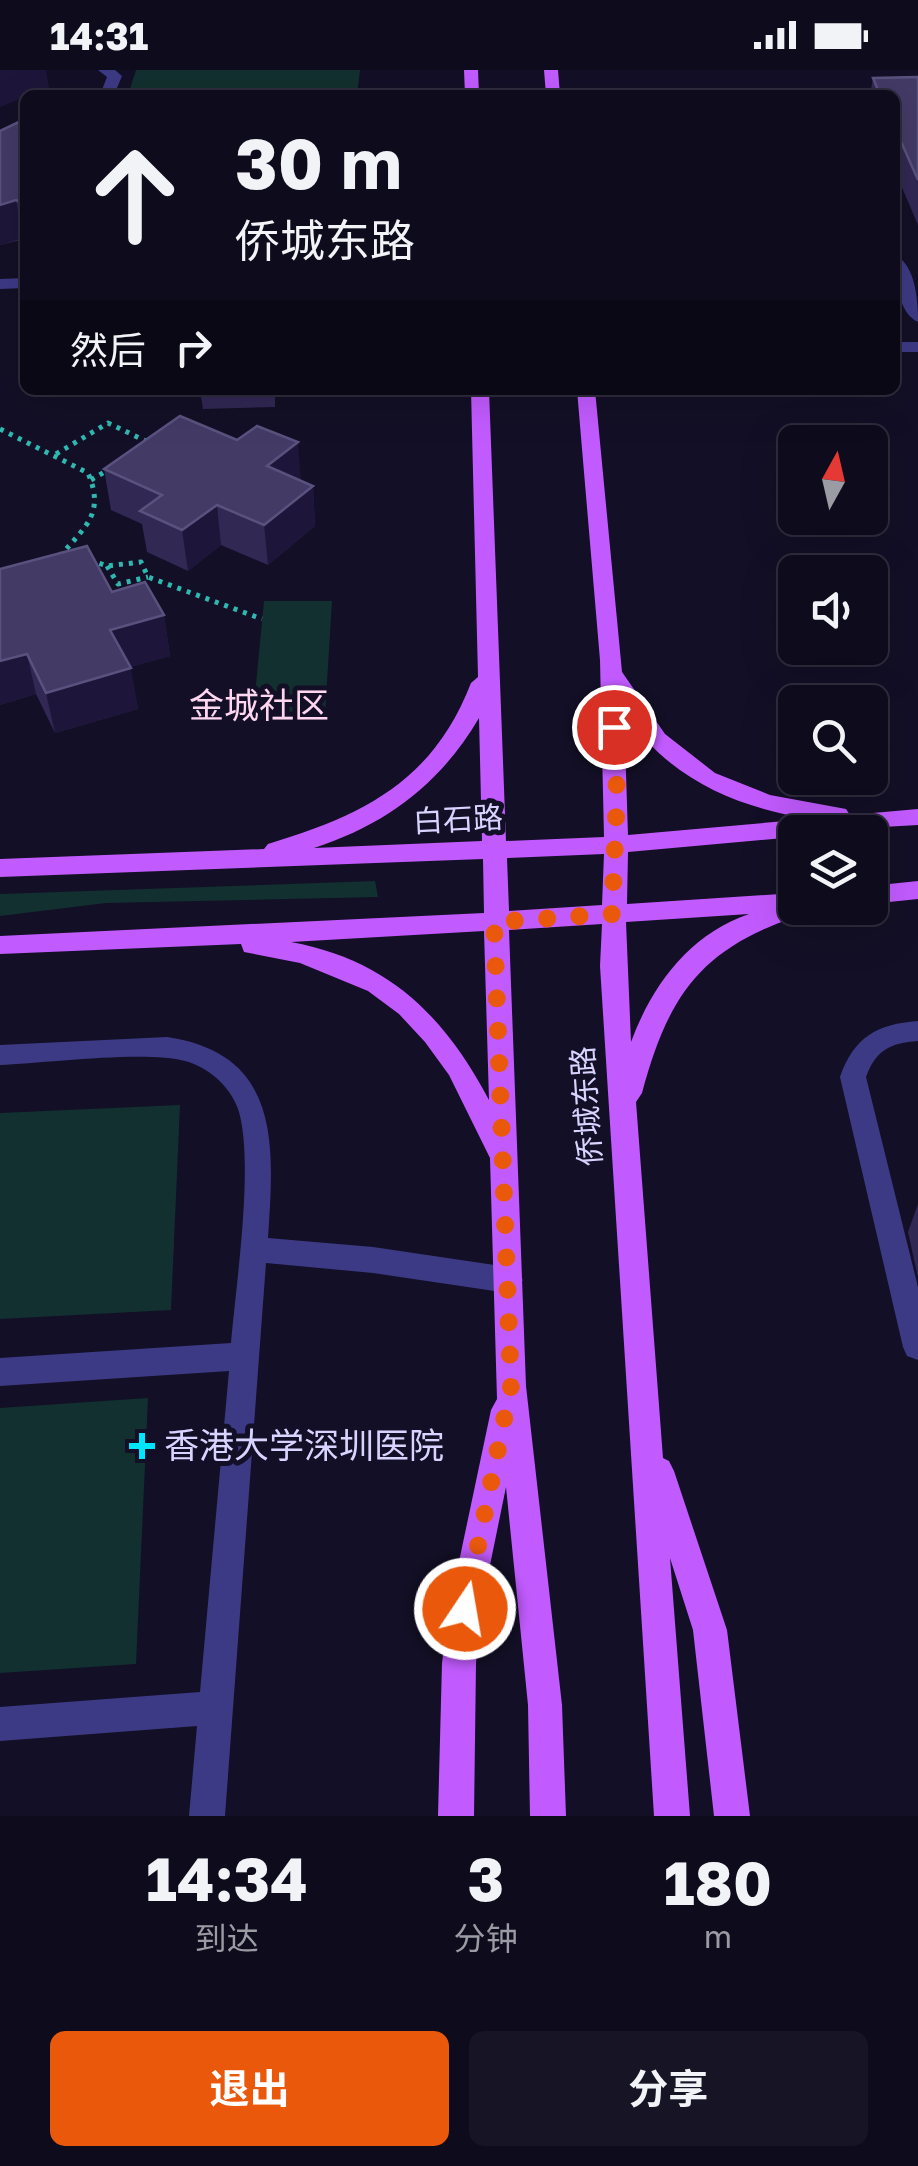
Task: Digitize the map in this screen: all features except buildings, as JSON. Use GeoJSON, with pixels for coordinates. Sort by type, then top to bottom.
{"type":"FeatureCollection","features":[{"type":"Feature","properties":{"kind":"main road"},"geometry":{"type":"LineString","coordinates":[[480,395],[511,1386],[545,1705],[548,1816]]}},
{"type":"Feature","properties":{"kind":"main road","name":"侨城东路"},"geometry":{"type":"LineString","coordinates":[[586,395],[611,660],[617,794],[612,914],[672,1816]]}},
{"type":"Feature","properties":{"kind":"main road"},"geometry":{"type":"LineString","coordinates":[[611,660],[631,706],[678,762],[713,784],[785,808],[842,815]]}},
{"type":"Feature","properties":{"kind":"main road"},"geometry":{"type":"LineString","coordinates":[[217,860],[280,849],[342,830],[388,806],[424,780],[452,749],[474,712],[488,664]]}},
{"type":"Feature","properties":{"kind":"main road","name":"白石路"},"geometry":{"type":"LineString","coordinates":[[888,820],[918,817]]}},
{"type":"Feature","properties":{"kind":"main road","name":"白石路"},"geometry":{"type":"LineString","coordinates":[[0,868],[494,851],[616,845],[778,830]]}},
{"type":"Feature","properties":{"kind":"main road"},"geometry":{"type":"LineString","coordinates":[[888,893],[918,890]]}},
{"type":"Feature","properties":{"kind":"main road"},"geometry":{"type":"LineString","coordinates":[[0,945],[494,922],[778,903]]}},
{"type":"Feature","properties":{"kind":"main road"},"geometry":{"type":"LineString","coordinates":[[623,1118],[639,1049],[662,997],[691,962],[719,938],[778,914]]}},
{"type":"Feature","properties":{"kind":"main road"},"geometry":{"type":"LineString","coordinates":[[193,937],[311,957],[386,988],[435,1031],[462,1069],[505,1173]]}},
{"type":"Feature","properties":{"kind":"main road"},"geometry":{"type":"LineString","coordinates":[[456,1816],[458,1679],[465,1609],[511,1386]]}},
{"type":"Feature","properties":{"kind":"main road"},"geometry":{"type":"LineString","coordinates":[[647,1442],[710,1630],[732,1816]]}},
{"type":"Feature","properties":{"kind":"street"},"geometry":{"type":"LineString","coordinates":[[105,70],[115,76],[110,90]]}},
{"type":"Feature","properties":{"kind":"street"},"geometry":{"type":"LineString","coordinates":[[900,272],[918,317]]}},
{"type":"Feature","properties":{"kind":"street"},"geometry":{"type":"LineString","coordinates":[[918,1030],[896,1032],[874,1041],[860,1054],[853,1077],[918,1347]]}},
{"type":"Feature","properties":{"kind":"street"},"geometry":{"type":"LineString","coordinates":[[0,1055],[167,1046],[192,1050],[230,1073],[252,1111],[256,1136],[252,1248],[207,1816]]}},
{"type":"Feature","properties":{"kind":"street"},"geometry":{"type":"LineString","coordinates":[[252,1248],[373,1260],[508,1280]]}},
{"type":"Feature","properties":{"kind":"street"},"geometry":{"type":"LineString","coordinates":[[0,1372],[245,1356]]}},
{"type":"Feature","properties":{"kind":"street"},"geometry":{"type":"LineString","coordinates":[[0,1724],[215,1708]]}},
{"type":"Feature","properties":{"kind":"path"},"geometry":{"type":"LineString","coordinates":[[54,454],[108,423],[155,443],[137,453]]}},
{"type":"Feature","properties":{"kind":"path"},"geometry":{"type":"LineString","coordinates":[[0,429],[88,473],[97,494],[92,519],[54,560]]}},
{"type":"Feature","properties":{"kind":"path"},"geometry":{"type":"LineString","coordinates":[[91,480],[122,462]]}},
{"type":"Feature","properties":{"kind":"path"},"geometry":{"type":"LineString","coordinates":[[66,551],[107,566],[140,562],[148,577]]}},
{"type":"Feature","properties":{"kind":"path"},"geometry":{"type":"LineString","coordinates":[[107,566],[118,584],[148,577],[262,619]]}},
{"type":"Feature","properties":{"kind":"green space"},"geometry":{"type":"Polygon","coordinates":[[[136,70],[360,70],[358,90],[130,90],[136,70]]]}},
{"type":"Feature","properties":{"kind":"green space"},"geometry":{"type":"Polygon","coordinates":[[[264,601],[332,601],[325,715],[253,715],[264,601]]]}},
{"type":"Feature","properties":{"kind":"green space"},"geometry":{"type":"Polygon","coordinates":[[[375,881],[378,897],[106,903],[0,916],[0,894],[375,881]]]}},
{"type":"Feature","properties":{"kind":"green space"},"geometry":{"type":"Polygon","coordinates":[[[180,1105],[171,1310],[0,1319],[0,1113],[180,1105]]]}},
{"type":"Feature","properties":{"kind":"green space"},"geometry":{"type":"Polygon","coordinates":[[[148,1398],[136,1664],[0,1673],[0,1408],[148,1398]]]}},
{"type":"Feature","properties":{"kind":"place","name":"香港大学深圳医院"},"geometry":{"type":"Point","coordinates":[142,1446]}},
{"type":"Feature","properties":{"kind":"district","name":"金城社区"},"geometry":{"type":"Point","coordinates":[259,706]}},
{"type":"Feature","properties":{"kind":"route"},"geometry":{"type":"LineString","coordinates":[[465,1609],[511,1386],[494,922],[612,914],[617,794],[614,727]]}}]}
